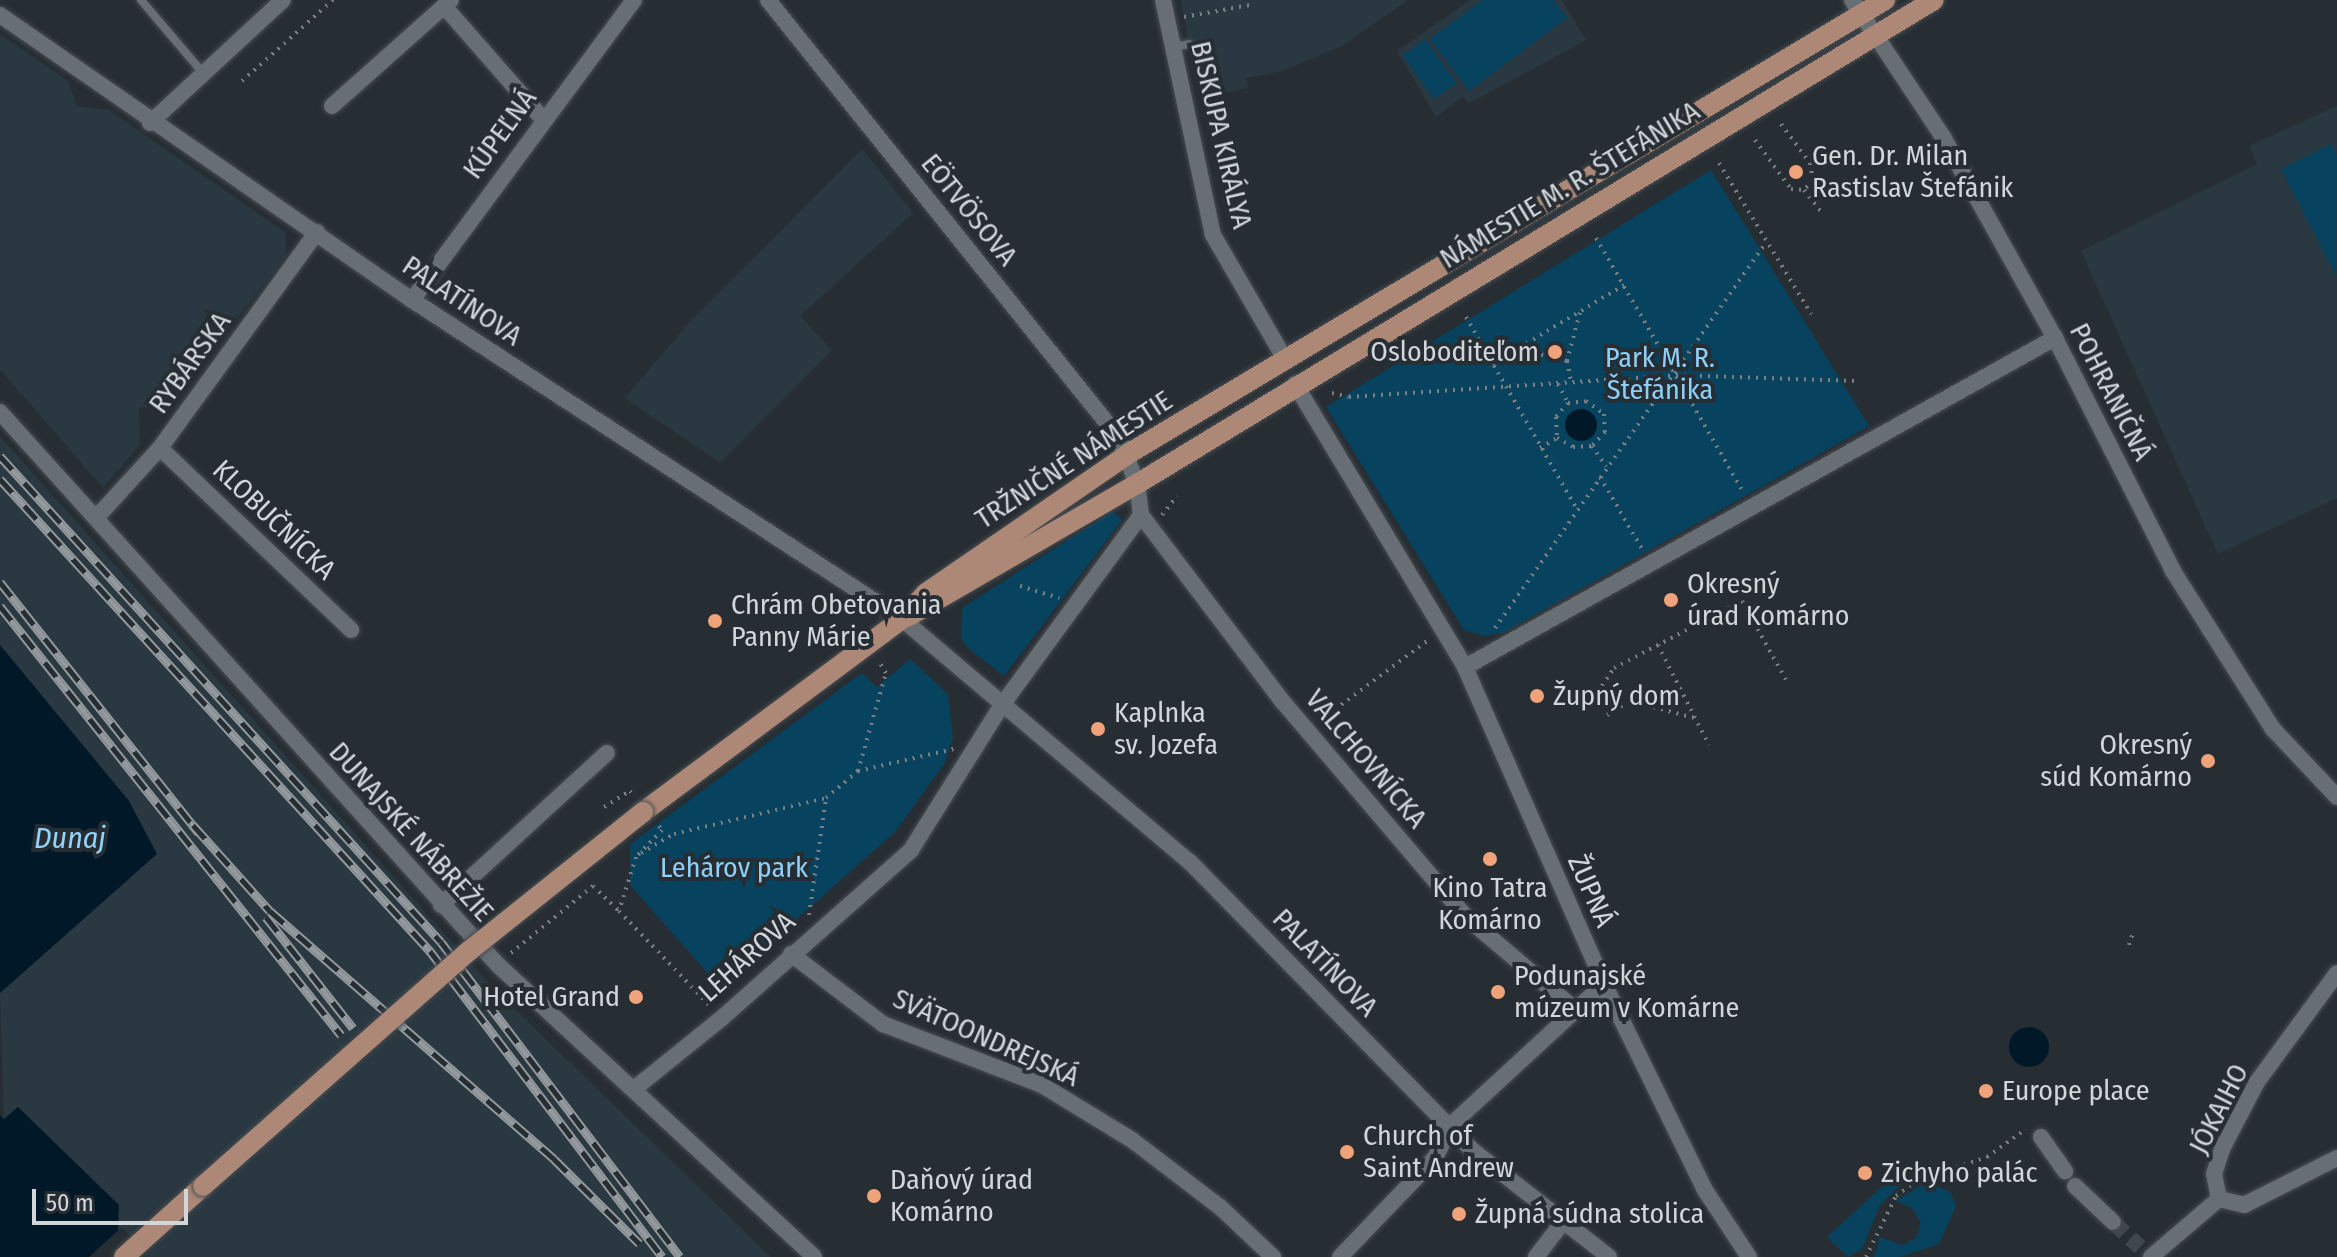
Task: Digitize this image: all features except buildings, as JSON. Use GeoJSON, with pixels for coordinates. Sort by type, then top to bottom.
{"type":"FeatureCollection","features":[{"type":"Feature","properties":{"kind":"main road","name":"TRŽNIČNÉ NÁMESTIE"},"geometry":{"type":"LineString","coordinates":[[902,619],[926,593],[1128,454],[1286,361],[1856,7],[1885,0]]}},
{"type":"Feature","properties":{"kind":"main road","name":"NÁMESTIE M. R. ŠTEFÁNIKA"},"geometry":{"type":"LineString","coordinates":[[1295,384],[1934,0]]}},
{"type":"Feature","properties":{"kind":"main road"},"geometry":{"type":"LineString","coordinates":[[1286,361],[1295,384]]}},
{"type":"Feature","properties":{"kind":"main road","name":"TRŽNIČNÉ NÁMESTIE"},"geometry":{"type":"LineString","coordinates":[[902,619],[936,605],[1295,384]]}},
{"type":"Feature","properties":{"kind":"main road"},"geometry":{"type":"LineString","coordinates":[[124,1257],[469,951],[645,811],[902,619]]}},
{"type":"Feature","properties":{"kind":"street"},"geometry":{"type":"LineString","coordinates":[[150,123],[283,0]]}},
{"type":"Feature","properties":{"kind":"street","name":"KÚPEĽNÁ"},"geometry":{"type":"LineString","coordinates":[[412,300],[634,0]]}},
{"type":"Feature","properties":{"kind":"street","name":"EÖTVÖSOVA"},"geometry":{"type":"LineString","coordinates":[[768,0],[1128,454]]}},
{"type":"Feature","properties":{"kind":"street","name":"BISKUPA KIRÁLYA"},"geometry":{"type":"LineString","coordinates":[[1163,0],[1181,46],[1213,235],[1286,361]]}},
{"type":"Feature","properties":{"kind":"street"},"geometry":{"type":"LineString","coordinates":[[332,106],[448,3],[543,119]]}},
{"type":"Feature","properties":{"kind":"street","name":"POHRANIČNÁ"},"geometry":{"type":"LineString","coordinates":[[1856,7],[1943,137],[2055,338],[2173,571],[2273,729],[2337,797]]}},
{"type":"Feature","properties":{"kind":"street","name":"PALATÍNOVA"},"geometry":{"type":"LineString","coordinates":[[0,15],[150,123],[317,232],[412,300],[902,619]]}},
{"type":"Feature","properties":{"kind":"street","name":"RYBÁRSKA"},"geometry":{"type":"LineString","coordinates":[[96,518],[160,448],[317,232]]}},
{"type":"Feature","properties":{"kind":"street"},"geometry":{"type":"LineString","coordinates":[[1465,667],[1790,490],[2055,338]]}},
{"type":"Feature","properties":{"kind":"street","name":"ŽUPNÁ"},"geometry":{"type":"LineString","coordinates":[[1295,384],[1465,667],[1604,984],[1705,1190],[1749,1257]]}},
{"type":"Feature","properties":{"kind":"street","name":"DUNAJSKÉ NÁBREŽIE"},"geometry":{"type":"LineString","coordinates":[[0,412],[441,905],[509,976],[814,1257]]}},
{"type":"Feature","properties":{"kind":"street","name":"KLOBUČNÍCKA"},"geometry":{"type":"LineString","coordinates":[[160,448],[351,630]]}},
{"type":"Feature","properties":{"kind":"street"},"geometry":{"type":"LineString","coordinates":[[1128,454],[1137,484]]}},
{"type":"Feature","properties":{"kind":"street","name":"TRŽNIČNÉ NÁMESTIE"},"geometry":{"type":"LineString","coordinates":[[1137,484],[1141,515]]}},
{"type":"Feature","properties":{"kind":"street"},"geometry":{"type":"LineString","coordinates":[[902,619],[1002,705],[1141,515]]}},
{"type":"Feature","properties":{"kind":"street","name":"VALCHOVNÍCKA"},"geometry":{"type":"LineString","coordinates":[[1141,515],[1307,730],[1466,917],[1577,1011]]}},
{"type":"Feature","properties":{"kind":"street","name":"PALATÍNOVA"},"geometry":{"type":"LineString","coordinates":[[1002,705],[1190,862],[1451,1125],[1471,1149],[1609,1257]]}},
{"type":"Feature","properties":{"kind":"street","name":"LEHÁROVA"},"geometry":{"type":"LineString","coordinates":[[634,1089],[911,850],[1002,705]]}},
{"type":"Feature","properties":{"kind":"street"},"geometry":{"type":"LineString","coordinates":[[441,905],[607,753]]}},
{"type":"Feature","properties":{"kind":"street","name":"SVÄTOONDREJSKÁ"},"geometry":{"type":"LineString","coordinates":[[791,954],[883,1024],[1042,1085],[1132,1140],[1220,1207],[1273,1257]]}},
{"type":"Feature","properties":{"kind":"street","name":"JÓKAIHO"},"geometry":{"type":"LineString","coordinates":[[2146,1254],[2219,1199],[2214,1174],[2222,1149],[2257,1082],[2337,973]]}},
{"type":"Feature","properties":{"kind":"street"},"geometry":{"type":"LineString","coordinates":[[1340,1257],[1435,1158],[1451,1125],[1604,984]]}},
{"type":"Feature","properties":{"kind":"street"},"geometry":{"type":"LineString","coordinates":[[2041,1137],[2065,1171]]}},
{"type":"Feature","properties":{"kind":"street"},"geometry":{"type":"LineString","coordinates":[[2219,1199],[2244,1205],[2337,1158]]}},
{"type":"Feature","properties":{"kind":"street"},"geometry":{"type":"LineString","coordinates":[[2075,1186],[2113,1222]]}},
{"type":"Feature","properties":{"kind":"street"},"geometry":{"type":"LineString","coordinates":[[1536,1257],[1563,1222]]}},
{"type":"Feature","properties":{"kind":"lane"},"geometry":{"type":"LineString","coordinates":[[141,0],[202,72]]}},
{"type":"Feature","properties":{"kind":"path"},"geometry":{"type":"LineString","coordinates":[[242,81],[333,0]]}},
{"type":"Feature","properties":{"kind":"path"},"geometry":{"type":"LineString","coordinates":[[1184,17],[1250,5]]}},
{"type":"Feature","properties":{"kind":"path"},"geometry":{"type":"LineString","coordinates":[[1781,124],[1810,163],[1813,180],[1804,190]]}},
{"type":"Feature","properties":{"kind":"path"},"geometry":{"type":"LineString","coordinates":[[1755,140],[1791,189],[1804,190],[1821,212]]}},
{"type":"Feature","properties":{"kind":"path"},"geometry":{"type":"LineString","coordinates":[[1719,163],[1811,314]]}},
{"type":"Feature","properties":{"kind":"path"},"geometry":{"type":"LineString","coordinates":[[1596,238],[1748,501]]}},
{"type":"Feature","properties":{"kind":"path"},"geometry":{"type":"LineString","coordinates":[[1491,653],[1489,638],[1766,243]]}},
{"type":"Feature","properties":{"kind":"path"},"geometry":{"type":"LineString","coordinates":[[1492,364],[1624,285]]}},
{"type":"Feature","properties":{"kind":"path"},"geometry":{"type":"LineString","coordinates":[[1571,382],[1567,361],[1580,312]]}},
{"type":"Feature","properties":{"kind":"path"},"geometry":{"type":"LineString","coordinates":[[1466,317],[1577,509]]}},
{"type":"Feature","properties":{"kind":"path"},"geometry":{"type":"LineString","coordinates":[[1517,349],[1567,361]]}},
{"type":"Feature","properties":{"kind":"path"},"geometry":{"type":"LineString","coordinates":[[1332,393],[1676,375],[1858,381]]}},
{"type":"Feature","properties":{"kind":"path"},"geometry":{"type":"LineString","coordinates":[[1557,383],[1568,403]]}},
{"type":"Feature","properties":{"kind":"path"},"geometry":{"type":"LineString","coordinates":[[1586,401],[1604,414],[1605,432],[1592,446],[1573,447],[1557,438],[1556,417],[1568,403],[1586,401]]}},
{"type":"Feature","properties":{"kind":"path"},"geometry":{"type":"LineString","coordinates":[[1540,448],[1557,438]]}},
{"type":"Feature","properties":{"kind":"path"},"geometry":{"type":"LineString","coordinates":[[1592,446],[1606,467]]}},
{"type":"Feature","properties":{"kind":"path"},"geometry":{"type":"LineString","coordinates":[[1600,477],[1647,558]]}},
{"type":"Feature","properties":{"kind":"path"},"geometry":{"type":"LineString","coordinates":[[1020,586],[1065,600]]}},
{"type":"Feature","properties":{"kind":"path"},"geometry":{"type":"LineString","coordinates":[[1593,699],[1614,668],[1742,601],[1786,680]]}},
{"type":"Feature","properties":{"kind":"path"},"geometry":{"type":"LineString","coordinates":[[1307,730],[1443,631]]}},
{"type":"Feature","properties":{"kind":"path"},"geometry":{"type":"LineString","coordinates":[[1658,645],[1709,745]]}},
{"type":"Feature","properties":{"kind":"path"},"geometry":{"type":"LineString","coordinates":[[858,771],[886,673],[877,660]]}},
{"type":"Feature","properties":{"kind":"path"},"geometry":{"type":"LineString","coordinates":[[1607,715],[1630,701],[1695,718]]}},
{"type":"Feature","properties":{"kind":"path"},"geometry":{"type":"LineString","coordinates":[[636,857],[674,834],[826,798],[858,771],[955,748]]}},
{"type":"Feature","properties":{"kind":"path"},"geometry":{"type":"LineString","coordinates":[[604,807],[630,791],[662,830],[636,857],[619,911]]}},
{"type":"Feature","properties":{"kind":"path"},"geometry":{"type":"LineString","coordinates":[[809,916],[826,798]]}},
{"type":"Feature","properties":{"kind":"path"},"geometry":{"type":"LineString","coordinates":[[510,955],[593,886],[709,1005]]}},
{"type":"Feature","properties":{"kind":"path"},"geometry":{"type":"LineString","coordinates":[[2129,945],[2133,933]]}},
{"type":"Feature","properties":{"kind":"path"},"geometry":{"type":"LineString","coordinates":[[1866,1257],[1896,1196],[1918,1180],[1987,1157],[2022,1130],[2031,1129],[2041,1137]]}},
{"type":"Feature","properties":{"kind":"shaded area"},"geometry":{"type":"Polygon","coordinates":[[[1181,0],[1408,0],[1342,46],[1282,71],[1246,78],[1248,88],[1199,98],[1181,0]]]}},
{"type":"Feature","properties":{"kind":"shaded area"},"geometry":{"type":"Polygon","coordinates":[[[1470,0],[1562,0],[1586,40],[1468,104],[1463,96],[1436,117],[1397,51],[1470,0]]]}},
{"type":"Feature","properties":{"kind":"shaded area"},"geometry":{"type":"Polygon","coordinates":[[[0,34],[68,81],[77,106],[109,110],[285,232],[286,256],[170,404],[139,408],[140,445],[103,488],[0,369],[0,34]]]}},
{"type":"Feature","properties":{"kind":"shaded area"},"geometry":{"type":"Polygon","coordinates":[[[2337,106],[2337,498],[2218,554],[2081,251],[2257,164],[2249,146],[2337,106]]]}},
{"type":"Feature","properties":{"kind":"shaded area"},"geometry":{"type":"Polygon","coordinates":[[[862,149],[913,213],[800,316],[832,350],[720,463],[625,398],[686,326],[862,149]]]}},
{"type":"Feature","properties":{"kind":"shaded area"},"geometry":{"type":"Polygon","coordinates":[[[0,436],[491,986],[771,1257],[143,1257],[18,1107],[4,1120],[0,993],[156,854],[129,801],[0,645],[0,436]]]}},
{"type":"Feature","properties":{"kind":"green space"},"geometry":{"type":"Polygon","coordinates":[[[1482,0],[1553,0],[1567,18],[1469,91],[1430,39],[1482,0]]]}},
{"type":"Feature","properties":{"kind":"green space"},"geometry":{"type":"Polygon","coordinates":[[[1425,39],[1457,83],[1434,99],[1402,55],[1425,39]]]}},
{"type":"Feature","properties":{"kind":"green space"},"geometry":{"type":"Polygon","coordinates":[[[2331,144],[2337,156],[2336,276],[2281,169],[2331,144]]]}},
{"type":"Feature","properties":{"kind":"green space","name":"Park M. R. Štefánika"},"geometry":{"type":"Polygon","coordinates":[[[1711,170],[1869,426],[1503,633],[1484,636],[1464,630],[1326,407],[1711,170]]]}},
{"type":"Feature","properties":{"kind":"green space"},"geometry":{"type":"Polygon","coordinates":[[[1113,511],[1122,520],[1004,676],[968,648],[961,638],[962,608],[1113,511]]]}},
{"type":"Feature","properties":{"kind":"green space","name":"Lehárov park"},"geometry":{"type":"Polygon","coordinates":[[[910,659],[948,694],[953,738],[944,764],[895,832],[720,987],[630,885],[630,844],[862,673],[877,687],[910,659]]]}},
{"type":"Feature","properties":{"kind":"green space"},"geometry":{"type":"Polygon","coordinates":[[[1909,1162],[1910,1176],[1880,1205],[1862,1249],[1848,1257],[1827,1237],[1909,1162]]]}},
{"type":"Feature","properties":{"kind":"green space"},"geometry":{"type":"Polygon","coordinates":[[[1927,1181],[1950,1192],[1956,1206],[1939,1244],[1900,1257],[1874,1257],[1880,1237],[1902,1245],[1916,1238],[1921,1223],[1912,1208],[1896,1201],[1927,1181]]]}},
{"type":"Feature","properties":{"kind":"water"},"geometry":{"type":"Polygon","coordinates":[[[1581,409],[1592,414],[1597,425],[1592,436],[1581,441],[1570,436],[1565,425],[1570,414],[1581,409]]]}},
{"type":"Feature","properties":{"kind":"water","name":"Dunaj"},"geometry":{"type":"Polygon","coordinates":[[[0,645],[129,801],[157,854],[0,993],[0,645]]]}},
{"type":"Feature","properties":{"kind":"water"},"geometry":{"type":"Polygon","coordinates":[[[2029,1027],[2043,1033],[2049,1047],[2043,1061],[2029,1067],[2015,1061],[2009,1047],[2015,1033],[2029,1027]]]}},
{"type":"Feature","properties":{"kind":"water"},"geometry":{"type":"Polygon","coordinates":[[[18,1107],[119,1205],[118,1230],[143,1257],[0,1257],[0,1115],[4,1119],[18,1107]]]}},
{"type":"Feature","properties":{"kind":"pier"},"geometry":{"type":"Polygon","coordinates":[[[122,1227],[147,1257],[89,1257],[122,1227]]]}},
{"type":"Feature","properties":{"kind":"tunnel"},"geometry":{"type":"LineString","coordinates":[[2113,1222],[2140,1247]]}},
{"type":"Feature","properties":{"kind":"railway"},"geometry":{"type":"LineString","coordinates":[[0,456],[441,942],[680,1257]]}},
{"type":"Feature","properties":{"kind":"railway"},"geometry":{"type":"LineString","coordinates":[[0,479],[430,951],[662,1257]]}},
{"type":"Feature","properties":{"kind":"railway"},"geometry":{"type":"LineString","coordinates":[[0,582],[199,833]]}},
{"type":"Feature","properties":{"kind":"railway"},"geometry":{"type":"LineString","coordinates":[[0,606],[341,1035]]}},
{"type":"Feature","properties":{"kind":"railway"},"geometry":{"type":"LineString","coordinates":[[193,825],[270,911],[554,1159],[639,1243]]}},
{"type":"Feature","properties":{"kind":"railway"},"geometry":{"type":"LineString","coordinates":[[266,917],[353,1028]]}},
{"type":"Feature","properties":{"kind":"place","name":"Gen. Dr. Milan Rastislav Štefánik"},"geometry":{"type":"Point","coordinates":[1796,172]}},
{"type":"Feature","properties":{"kind":"place","name":"Osloboditeľom"},"geometry":{"type":"Point","coordinates":[1555,352]}},
{"type":"Feature","properties":{"kind":"place","name":"Okresný úrad Komárno"},"geometry":{"type":"Point","coordinates":[1671,600]}},
{"type":"Feature","properties":{"kind":"place","name":"Chrám Obetovania Panny Márie"},"geometry":{"type":"Point","coordinates":[715,621]}},
{"type":"Feature","properties":{"kind":"place","name":"Župný dom"},"geometry":{"type":"Point","coordinates":[1537,696]}},
{"type":"Feature","properties":{"kind":"place","name":"Kaplnka sv. Jozefa"},"geometry":{"type":"Point","coordinates":[1098,729]}},
{"type":"Feature","properties":{"kind":"place","name":"Okresný súd Komárno"},"geometry":{"type":"Point","coordinates":[2208,761]}},
{"type":"Feature","properties":{"kind":"place","name":"Kino Tatra Komárno"},"geometry":{"type":"Point","coordinates":[1490,859]}},
{"type":"Feature","properties":{"kind":"place","name":"Podunajské múzeum v Komárne"},"geometry":{"type":"Point","coordinates":[1498,992]}},
{"type":"Feature","properties":{"kind":"place","name":"Hotel Grand"},"geometry":{"type":"Point","coordinates":[636,997]}},
{"type":"Feature","properties":{"kind":"place","name":"Europe place"},"geometry":{"type":"Point","coordinates":[1986,1091]}},
{"type":"Feature","properties":{"kind":"place","name":"Church of Saint Andrew"},"geometry":{"type":"Point","coordinates":[1347,1152]}},
{"type":"Feature","properties":{"kind":"place","name":"Zichyho palác"},"geometry":{"type":"Point","coordinates":[1865,1173]}},
{"type":"Feature","properties":{"kind":"place","name":"Daňový úrad Komárno"},"geometry":{"type":"Point","coordinates":[874,1196]}},
{"type":"Feature","properties":{"kind":"place","name":"Župná súdna stolica"},"geometry":{"type":"Point","coordinates":[1459,1214]}}]}
